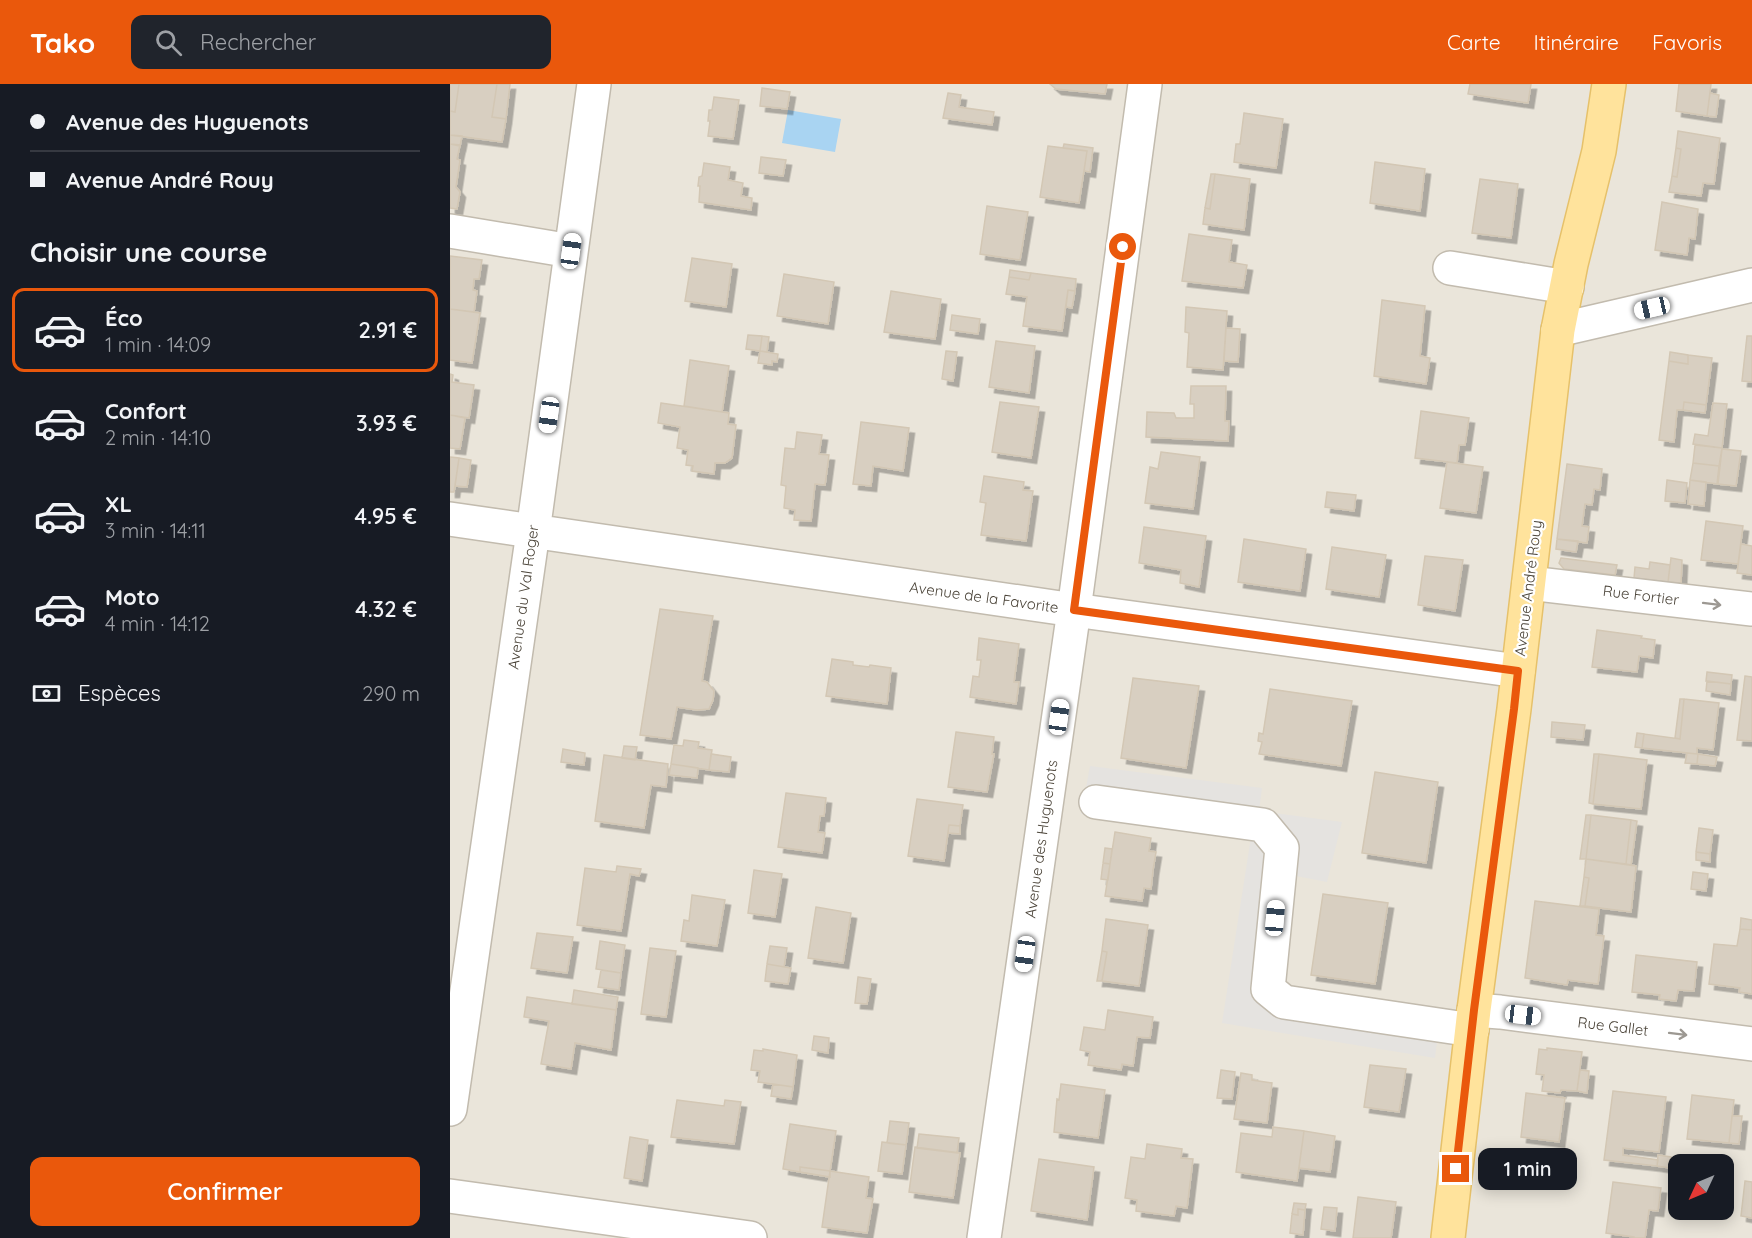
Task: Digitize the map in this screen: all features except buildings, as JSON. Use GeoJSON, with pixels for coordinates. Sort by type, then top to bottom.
{"type":"FeatureCollection","features":[{"type":"Feature","properties":{"kind":"main road","name":"Avenue André Rouy"},"geometry":{"type":"LineString","coordinates":[[1448,1238],[1473,1020],[1514,709],[1558,330],[1599,151],[1610,84]]}},
{"type":"Feature","properties":{"kind":"street","name":"Avenue du Val Roger"},"geometry":{"type":"LineString","coordinates":[[450,1109],[533,532],[594,84]]}},
{"type":"Feature","properties":{"kind":"street","name":"Avenue des Huguenots"},"geometry":{"type":"LineString","coordinates":[[984,1238],[1074,610],[1145,84]]}},
{"type":"Feature","properties":{"kind":"street"},"geometry":{"type":"LineString","coordinates":[[450,231],[571,251]]}},
{"type":"Feature","properties":{"kind":"street"},"geometry":{"type":"LineString","coordinates":[[1450,268],[1567,287]]}},
{"type":"Feature","properties":{"kind":"street"},"geometry":{"type":"LineString","coordinates":[[1558,330],[1752,285]]}},
{"type":"Feature","properties":{"kind":"street","name":"Avenue de la Favorite"},"geometry":{"type":"LineString","coordinates":[[450,519],[1074,610],[1518,671]]}},
{"type":"Feature","properties":{"kind":"street","name":"Rue Fortier"},"geometry":{"type":"LineString","coordinates":[[1529,583],[1752,609]]}},
{"type":"Feature","properties":{"kind":"street","name":"Rue Gallet"},"geometry":{"type":"LineString","coordinates":[[1096,802],[1263,825],[1282,848],[1268,989],[1284,1002],[1473,1020],[1500,1012],[1752,1044]]}},
{"type":"Feature","properties":{"kind":"street"},"geometry":{"type":"LineString","coordinates":[[450,1196],[750,1238]]}},
{"type":"Feature","properties":{"kind":"shaded area"},"geometry":{"type":"Polygon","coordinates":[[[450,84],[1752,84],[1752,1238],[450,1238],[450,84]]]}},
{"type":"Feature","properties":{"kind":"shaded area"},"geometry":{"type":"Polygon","coordinates":[[[1090,766],[1262,788],[1259,811],[1342,822],[1327,882],[1296,876],[1282,984],[1441,1009],[1435,1058],[1222,1023],[1251,837],[1081,814],[1090,766]]]}},
{"type":"Feature","properties":{"kind":"water"},"geometry":{"type":"Polygon","coordinates":[[[788,110],[841,119],[835,152],[782,143],[788,110]]]}},
{"type":"Feature","properties":{"kind":"route"},"geometry":{"type":"LineString","coordinates":[[1123,247],[1074,610],[1518,671],[1456,1169]]}}]}
